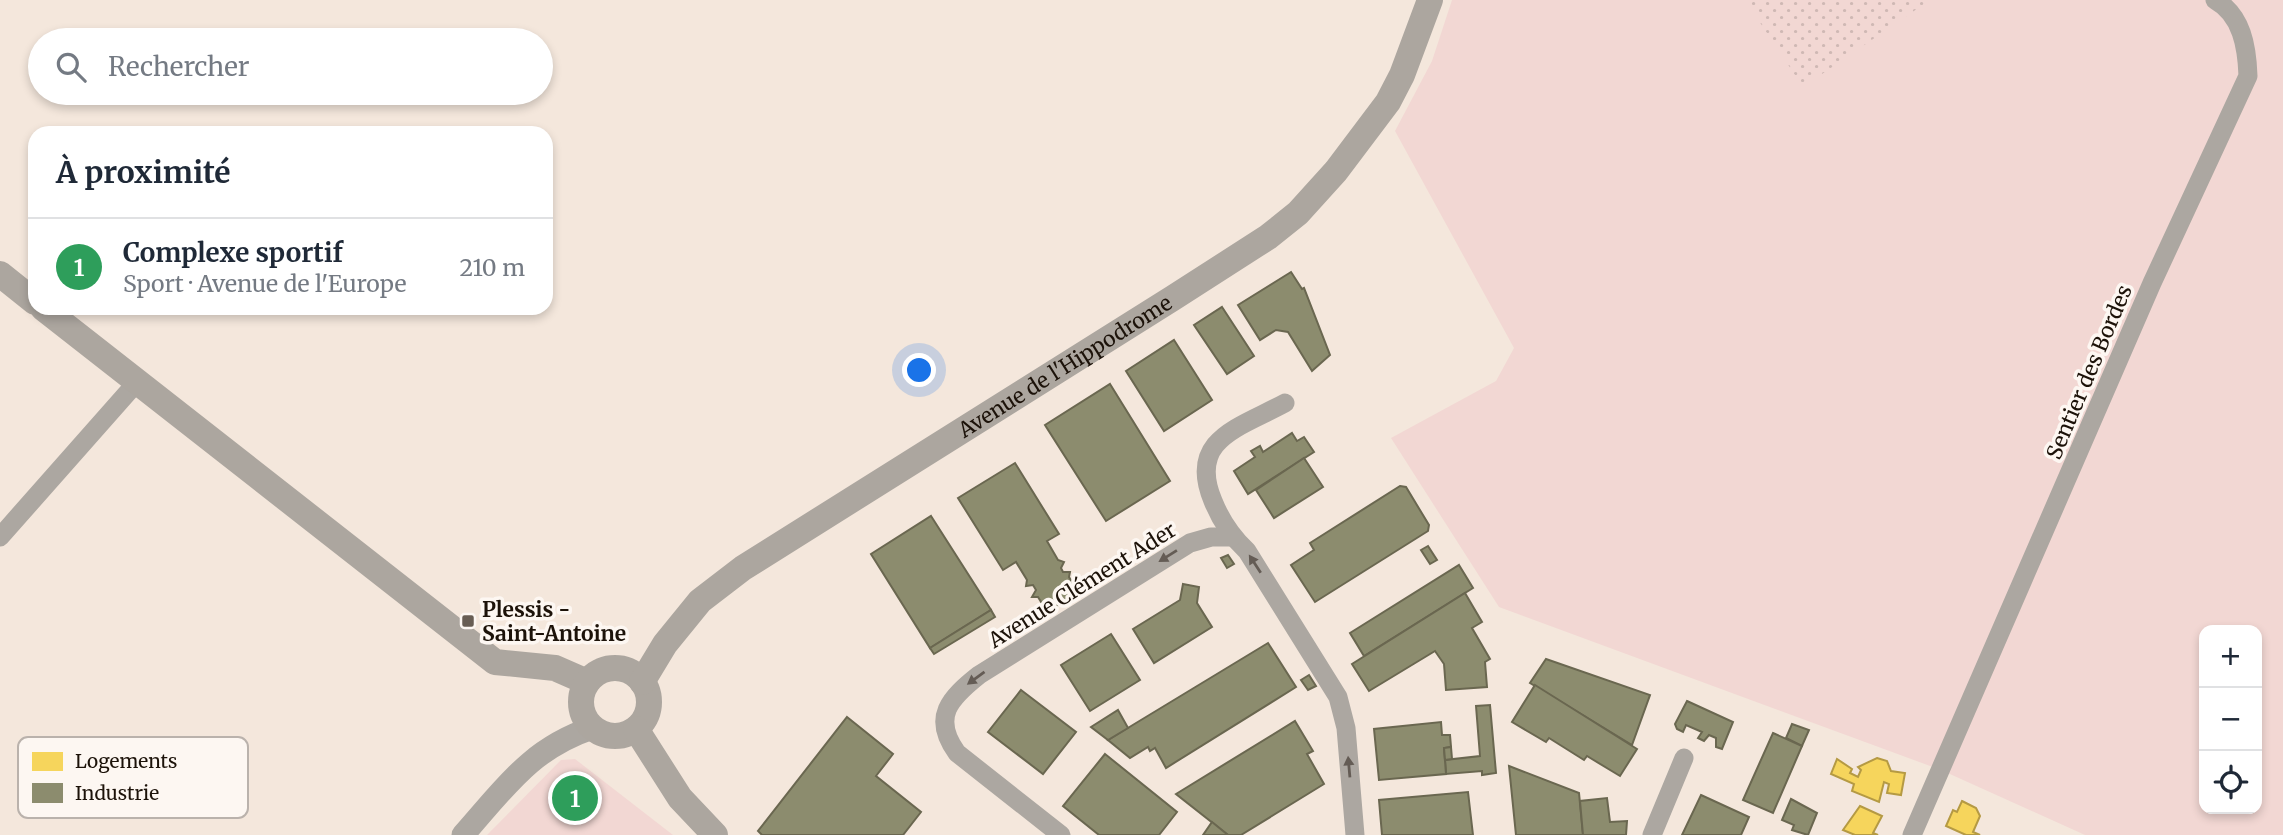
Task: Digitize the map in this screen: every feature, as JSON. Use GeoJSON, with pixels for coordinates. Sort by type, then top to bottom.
{"type":"FeatureCollection","features":[{"type":"Feature","properties":{"kind":"main road","name":"Avenue de l'Hippodrome"},"geometry":{"type":"LineString","coordinates":[[642,682],[665,644],[699,601],[743,568],[1194,285],[1268,237],[1298,212],[1336,171],[1388,102],[1402,75],[1430,0]]}},
{"type":"Feature","properties":{"kind":"main road"},"geometry":{"type":"LineString","coordinates":[[0,274],[28,296]]}},
{"type":"Feature","properties":{"kind":"main road"},"geometry":{"type":"LineString","coordinates":[[52,315],[495,662],[555,668],[587,682]]}},
{"type":"Feature","properties":{"kind":"main road"},"geometry":{"type":"LineString","coordinates":[[614,668],[634,674],[642,682],[649,701],[643,721],[636,729],[609,736],[592,727],[586,720],[581,701],[587,682],[604,670],[614,668]]}},
{"type":"Feature","properties":{"kind":"main road"},"geometry":{"type":"LineString","coordinates":[[636,729],[680,798],[715,835]]}},
{"type":"Feature","properties":{"kind":"street","name":"Sentier des Bordes"},"geometry":{"type":"LineString","coordinates":[[1912,835],[2152,283],[2248,76],[2247,52],[2240,28],[2229,8],[2215,0]]}},
{"type":"Feature","properties":{"kind":"street"},"geometry":{"type":"LineString","coordinates":[[0,537],[137,382]]}},
{"type":"Feature","properties":{"kind":"street"},"geometry":{"type":"LineString","coordinates":[[1285,402],[1226,435],[1212,447],[1203,467],[1208,488],[1232,537],[1247,551],[1338,698],[1346,728],[1355,835]]}},
{"type":"Feature","properties":{"kind":"street","name":"Avenue Clément Ader"},"geometry":{"type":"LineString","coordinates":[[1061,835],[957,753],[950,743],[945,725],[950,702],[979,675],[1190,542],[1211,537],[1232,537]]}},
{"type":"Feature","properties":{"kind":"street"},"geometry":{"type":"LineString","coordinates":[[463,835],[538,754],[555,742],[592,727]]}},
{"type":"Feature","properties":{"kind":"street"},"geometry":{"type":"LineString","coordinates":[[1652,835],[1684,758]]}},
{"type":"Feature","properties":{"kind":"shaded area"},"geometry":{"type":"Polygon","coordinates":[[[1452,0],[2283,0],[2283,835],[2085,835],[1941,770],[1499,607],[1391,438],[1496,381],[1514,348],[1395,131],[1432,61],[1452,0]]]}},
{"type":"Feature","properties":{"kind":"shaded area"},"geometry":{"type":"Polygon","coordinates":[[[1745,0],[1930,0],[1803,87],[1745,0]]]}},
{"type":"Feature","properties":{"kind":"shaded area"},"geometry":{"type":"Polygon","coordinates":[[[575,759],[673,835],[487,835],[561,760],[575,759]]]}},
{"type":"Feature","properties":{"kind":"building: Logements"},"geometry":{"type":"Polygon","coordinates":[[[1877,758],[1887,761],[1891,771],[1905,773],[1901,795],[1887,793],[1889,784],[1884,782],[1879,802],[1852,791],[1854,784],[1831,774],[1837,759],[1852,769],[1850,773],[1858,777],[1861,770],[1858,767],[1877,758]]]}},
{"type":"Feature","properties":{"kind":"building: Logements"},"geometry":{"type":"Polygon","coordinates":[[[1962,801],[1976,808],[1980,816],[1973,832],[1980,835],[1966,835],[1946,826],[1953,810],[1957,812],[1962,801]]]}},
{"type":"Feature","properties":{"kind":"building: Logements"},"geometry":{"type":"Polygon","coordinates":[[[1860,806],[1882,816],[1873,833],[1878,835],[1855,835],[1843,830],[1860,806]]]}},
{"type":"Feature","properties":{"kind":"building: Industrie"},"geometry":{"type":"Polygon","coordinates":[[[1291,272],[1302,289],[1304,288],[1330,355],[1312,371],[1288,332],[1276,330],[1260,340],[1238,305],[1291,272]]]}},
{"type":"Feature","properties":{"kind":"building: Industrie"},"geometry":{"type":"Polygon","coordinates":[[[1222,307],[1254,356],[1227,374],[1194,325],[1222,307]]]}},
{"type":"Feature","properties":{"kind":"building: Industrie"},"geometry":{"type":"Polygon","coordinates":[[[1174,340],[1212,400],[1164,431],[1126,371],[1174,340]]]}},
{"type":"Feature","properties":{"kind":"building: Industrie"},"geometry":{"type":"Polygon","coordinates":[[[1110,384],[1170,481],[1106,521],[1045,425],[1110,384]]]}},
{"type":"Feature","properties":{"kind":"building: Industrie"},"geometry":{"type":"Polygon","coordinates":[[[1292,433],[1297,441],[1304,437],[1314,452],[1248,494],[1234,471],[1255,457],[1251,451],[1260,446],[1263,452],[1292,433]]]}},
{"type":"Feature","properties":{"kind":"building: Industrie"},"geometry":{"type":"Polygon","coordinates":[[[1304,458],[1323,487],[1274,518],[1256,490],[1304,458]]]}},
{"type":"Feature","properties":{"kind":"building: Industrie"},"geometry":{"type":"Polygon","coordinates":[[[1015,463],[1059,534],[1047,541],[1058,560],[1064,562],[1061,568],[1063,572],[1070,572],[1069,577],[1077,590],[1061,604],[1046,610],[1038,597],[1032,597],[1036,590],[1033,585],[1026,586],[1027,580],[1016,562],[1003,570],[958,498],[1015,463]]]}},
{"type":"Feature","properties":{"kind":"building: Industrie"},"geometry":{"type":"Polygon","coordinates":[[[1400,486],[1406,487],[1429,525],[1428,531],[1315,602],[1291,565],[1314,550],[1310,543],[1400,486]]]}},
{"type":"Feature","properties":{"kind":"building: Industrie"},"geometry":{"type":"Polygon","coordinates":[[[931,516],[991,610],[930,648],[871,554],[931,516]]]}},
{"type":"Feature","properties":{"kind":"building: Industrie"},"geometry":{"type":"Polygon","coordinates":[[[1428,546],[1437,560],[1430,564],[1421,550],[1428,546]]]}},
{"type":"Feature","properties":{"kind":"building: Industrie"},"geometry":{"type":"Polygon","coordinates":[[[1228,555],[1234,564],[1227,568],[1221,558],[1228,555]]]}},
{"type":"Feature","properties":{"kind":"building: Industrie"},"geometry":{"type":"Polygon","coordinates":[[[1459,565],[1473,588],[1364,656],[1350,633],[1459,565]]]}},
{"type":"Feature","properties":{"kind":"building: Industrie"},"geometry":{"type":"Polygon","coordinates":[[[1183,584],[1199,587],[1197,603],[1212,627],[1154,663],[1133,629],[1180,600],[1183,584]]]}},
{"type":"Feature","properties":{"kind":"building: Industrie"},"geometry":{"type":"Polygon","coordinates":[[[1465,593],[1482,622],[1472,628],[1490,659],[1485,662],[1487,687],[1446,690],[1444,664],[1435,651],[1369,691],[1352,664],[1465,593]]]}},
{"type":"Feature","properties":{"kind":"building: Industrie"},"geometry":{"type":"Polygon","coordinates":[[[991,610],[995,617],[934,654],[930,648],[991,610]]]}},
{"type":"Feature","properties":{"kind":"building: Industrie"},"geometry":{"type":"Polygon","coordinates":[[[1111,634],[1140,680],[1090,711],[1061,665],[1111,634]]]}},
{"type":"Feature","properties":{"kind":"building: Industrie"},"geometry":{"type":"Polygon","coordinates":[[[1268,643],[1296,687],[1166,768],[1155,748],[1150,751],[1148,747],[1130,758],[1108,740],[1268,643]]]}},
{"type":"Feature","properties":{"kind":"building: Industrie"},"geometry":{"type":"Polygon","coordinates":[[[1546,659],[1650,695],[1632,745],[1530,683],[1546,659]]]}},
{"type":"Feature","properties":{"kind":"building: Industrie"},"geometry":{"type":"Polygon","coordinates":[[[1309,675],[1316,686],[1308,690],[1301,680],[1309,675]]]}},
{"type":"Feature","properties":{"kind":"building: Industrie"},"geometry":{"type":"Polygon","coordinates":[[[1535,685],[1637,749],[1620,776],[1587,756],[1584,760],[1549,738],[1546,742],[1512,722],[1535,685]]]}},
{"type":"Feature","properties":{"kind":"building: Industrie"},"geometry":{"type":"Polygon","coordinates":[[[1021,690],[1076,732],[1043,774],[988,732],[1021,690]]]}},
{"type":"Feature","properties":{"kind":"building: Industrie"},"geometry":{"type":"Polygon","coordinates":[[[1687,701],[1733,722],[1722,749],[1716,747],[1716,738],[1709,735],[1704,741],[1698,738],[1702,732],[1686,725],[1683,732],[1677,729],[1675,724],[1687,701]]]}},
{"type":"Feature","properties":{"kind":"building: Industrie"},"geometry":{"type":"Polygon","coordinates":[[[1490,705],[1496,773],[1482,775],[1482,771],[1446,774],[1445,760],[1480,756],[1476,706],[1490,705]]]}},
{"type":"Feature","properties":{"kind":"building: Industrie"},"geometry":{"type":"Polygon","coordinates":[[[1118,710],[1128,728],[1108,740],[1091,727],[1118,710]]]}},
{"type":"Feature","properties":{"kind":"building: Industrie"},"geometry":{"type":"Polygon","coordinates":[[[847,717],[893,754],[876,776],[921,812],[903,835],[762,835],[758,831],[847,717]]]}},
{"type":"Feature","properties":{"kind":"building: Industrie"},"geometry":{"type":"Polygon","coordinates":[[[1295,721],[1313,751],[1307,754],[1324,784],[1241,835],[1228,835],[1176,794],[1295,721]]]}},
{"type":"Feature","properties":{"kind":"building: Industrie"},"geometry":{"type":"Polygon","coordinates":[[[1441,722],[1442,735],[1450,735],[1451,747],[1444,748],[1446,774],[1379,780],[1374,729],[1441,722]]]}},
{"type":"Feature","properties":{"kind":"building: Industrie"},"geometry":{"type":"Polygon","coordinates":[[[1792,724],[1809,730],[1802,746],[1786,738],[1792,724]]]}},
{"type":"Feature","properties":{"kind":"building: Industrie"},"geometry":{"type":"Polygon","coordinates":[[[1773,733],[1802,746],[1773,813],[1743,800],[1773,733]]]}},
{"type":"Feature","properties":{"kind":"building: Industrie"},"geometry":{"type":"Polygon","coordinates":[[[1451,747],[1452,759],[1445,760],[1444,748],[1451,747]]]}},
{"type":"Feature","properties":{"kind":"building: Industrie"},"geometry":{"type":"Polygon","coordinates":[[[1105,754],[1177,812],[1159,835],[1099,835],[1063,806],[1105,754]]]}},
{"type":"Feature","properties":{"kind":"building: Industrie"},"geometry":{"type":"Polygon","coordinates":[[[1509,766],[1579,793],[1583,835],[1516,835],[1509,766]]]}},
{"type":"Feature","properties":{"kind":"building: Industrie"},"geometry":{"type":"Polygon","coordinates":[[[1468,792],[1473,835],[1382,835],[1379,800],[1468,792]]]}},
{"type":"Feature","properties":{"kind":"building: Industrie"},"geometry":{"type":"Polygon","coordinates":[[[1701,795],[1749,817],[1741,835],[1682,835],[1701,795]]]}},
{"type":"Feature","properties":{"kind":"building: Industrie"},"geometry":{"type":"Polygon","coordinates":[[[1607,798],[1610,822],[1627,821],[1626,835],[1583,835],[1580,801],[1607,798]]]}},
{"type":"Feature","properties":{"kind":"building: Industrie"},"geometry":{"type":"Polygon","coordinates":[[[1791,799],[1817,813],[1808,835],[1792,830],[1794,825],[1782,820],[1791,799]]]}},
{"type":"Feature","properties":{"kind":"building: Industrie"},"geometry":{"type":"Polygon","coordinates":[[[1212,822],[1228,835],[1203,835],[1212,822]]]}},
{"type":"Feature","properties":{"kind":"place","name":"Plessis - Saint-Antoine"},"geometry":{"type":"Point","coordinates":[468,621]}},
{"type":"Feature","properties":{"kind":"place","name":"Complexe sportif"},"geometry":{"type":"Point","coordinates":[575,798]}}]}
